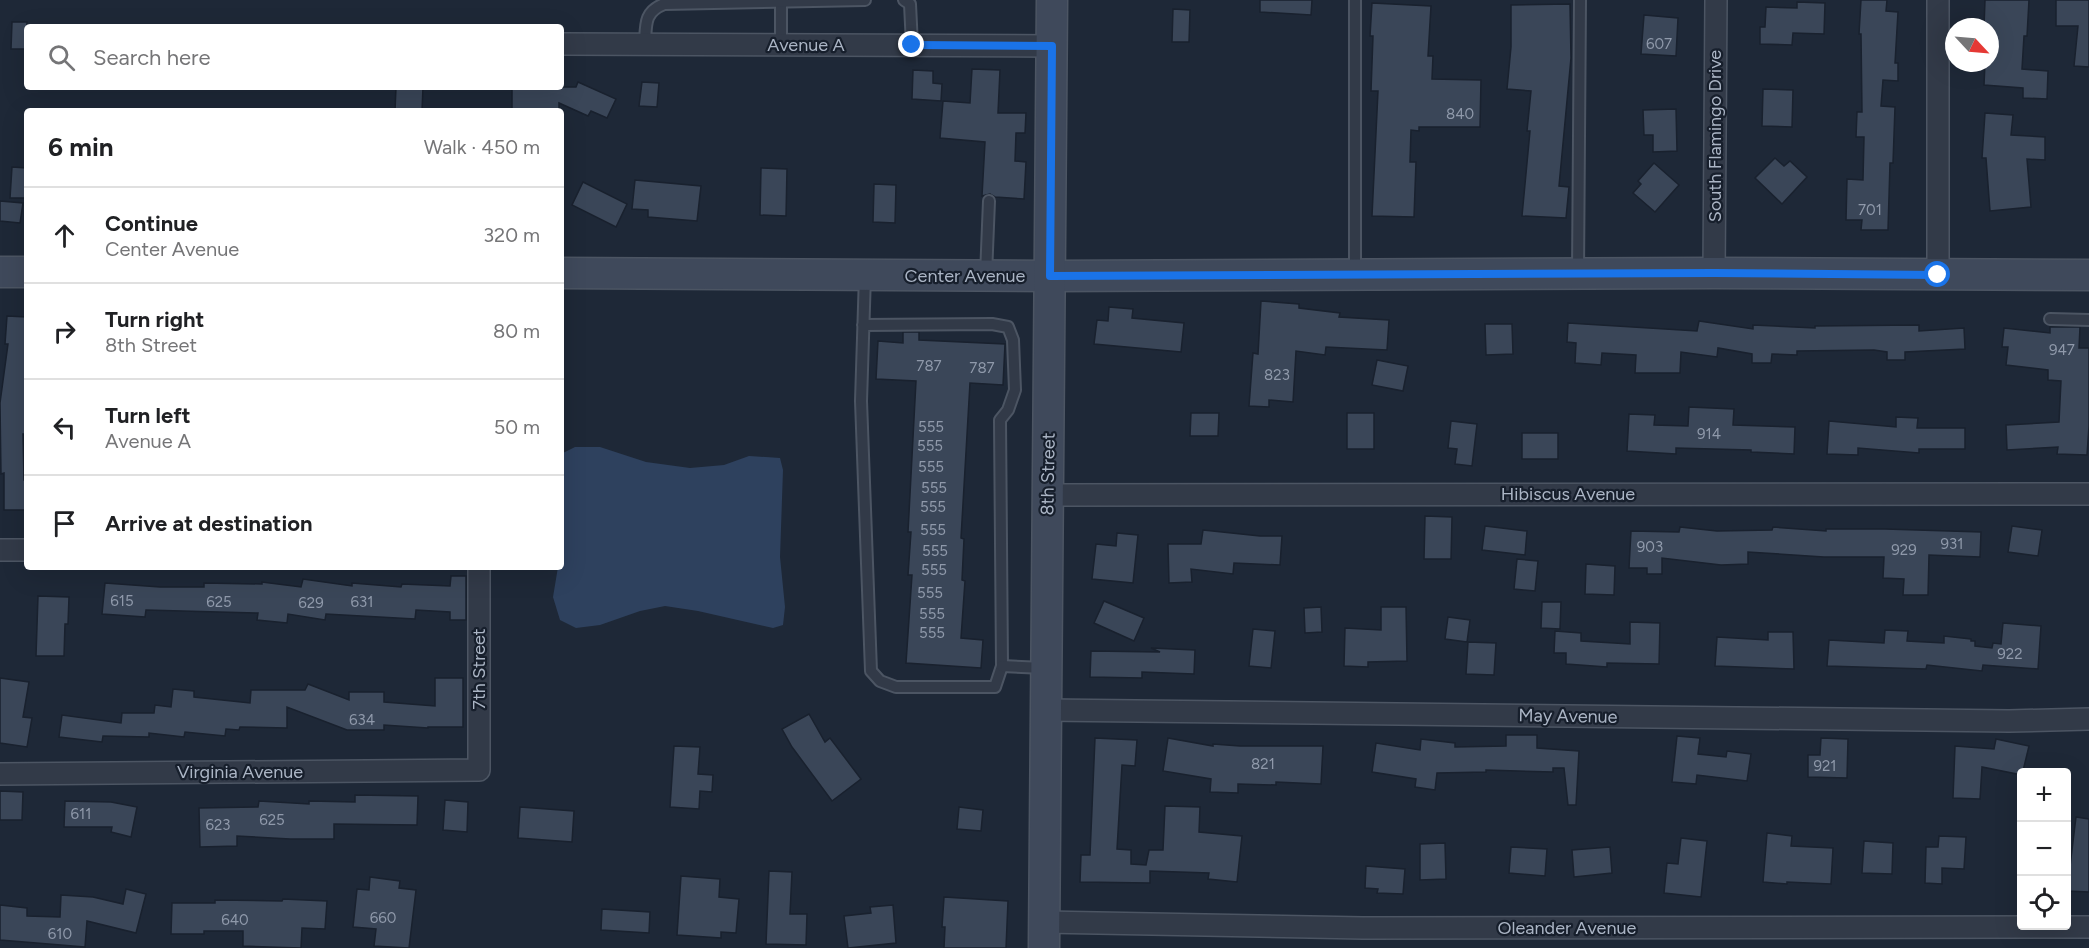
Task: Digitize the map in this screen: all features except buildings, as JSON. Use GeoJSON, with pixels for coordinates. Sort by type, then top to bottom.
{"type":"FeatureCollection","features":[{"type":"Feature","properties":{"kind":"street","name":"8th Street"},"geometry":{"type":"LineString","coordinates":[[1044,935],[1052,0]]}},
{"type":"Feature","properties":{"kind":"street","name":"South Flamingo Drive"},"geometry":{"type":"LineString","coordinates":[[1714,273],[1716,0]]}},
{"type":"Feature","properties":{"kind":"street"},"geometry":{"type":"LineString","coordinates":[[1938,0],[1938,275]]}},
{"type":"Feature","properties":{"kind":"street","name":"Avenue A"},"geometry":{"type":"LineString","coordinates":[[564,44],[1052,46]]}},
{"type":"Feature","properties":{"kind":"street"},"geometry":{"type":"LineString","coordinates":[[0,273],[24,273]]}},
{"type":"Feature","properties":{"kind":"street","name":"Center Avenue"},"geometry":{"type":"LineString","coordinates":[[564,273],[1050,276],[2089,274]]}},
{"type":"Feature","properties":{"kind":"street","name":"Hibiscus Avenue"},"geometry":{"type":"LineString","coordinates":[[1048,495],[2089,494]]}},
{"type":"Feature","properties":{"kind":"street"},"geometry":{"type":"LineString","coordinates":[[0,550],[24,550]]}},
{"type":"Feature","properties":{"kind":"street","name":"7th Street"},"geometry":{"type":"LineString","coordinates":[[479,570],[479,770]]}},
{"type":"Feature","properties":{"kind":"street","name":"May Avenue"},"geometry":{"type":"LineString","coordinates":[[1046,710],[2008,721],[2089,719]]}},
{"type":"Feature","properties":{"kind":"street","name":"Virginia Avenue"},"geometry":{"type":"LineString","coordinates":[[0,774],[479,770]]}},
{"type":"Feature","properties":{"kind":"street","name":"Oleander Avenue"},"geometry":{"type":"LineString","coordinates":[[1044,935],[1363,938],[2089,927]]}},
{"type":"Feature","properties":{"kind":"lane"},"geometry":{"type":"LineString","coordinates":[[645,44],[646,21],[653,8],[664,4],[865,0]]}},
{"type":"Feature","properties":{"kind":"lane"},"geometry":{"type":"LineString","coordinates":[[904,0],[910,4],[912,45]]}},
{"type":"Feature","properties":{"kind":"lane"},"geometry":{"type":"LineString","coordinates":[[1355,0],[1355,275]]}},
{"type":"Feature","properties":{"kind":"lane"},"geometry":{"type":"LineString","coordinates":[[1578,274],[1580,0]]}},
{"type":"Feature","properties":{"kind":"lane"},"geometry":{"type":"LineString","coordinates":[[781,2],[782,45]]}},
{"type":"Feature","properties":{"kind":"lane"},"geometry":{"type":"LineString","coordinates":[[986,275],[989,201]]}},
{"type":"Feature","properties":{"kind":"lane"},"geometry":{"type":"LineString","coordinates":[[863,325],[992,324],[1008,327],[1013,340],[1016,390],[1008,410],[1000,420],[1002,666],[995,687],[896,687],[880,681],[871,670],[861,401],[863,325],[865,275]]}},
{"type":"Feature","properties":{"kind":"lane"},"geometry":{"type":"LineString","coordinates":[[2050,319],[2089,320]]}},
{"type":"Feature","properties":{"kind":"lane"},"geometry":{"type":"LineString","coordinates":[[1002,666],[1047,668]]}},
{"type":"Feature","properties":{"kind":"water"},"geometry":{"type":"Polygon","coordinates":[[[575,447],[600,447],[646,462],[690,468],[724,465],[749,456],[780,458],[783,470],[780,557],[785,607],[783,625],[773,628],[665,606],[640,611],[600,625],[576,628],[560,620],[553,597],[558,570],[564,570],[564,452],[575,447]]]}},
{"type":"Feature","properties":{"kind":"route"},"geometry":{"type":"LineString","coordinates":[[912,45],[1052,46],[1050,276],[1714,273],[1938,275]]}}]}
